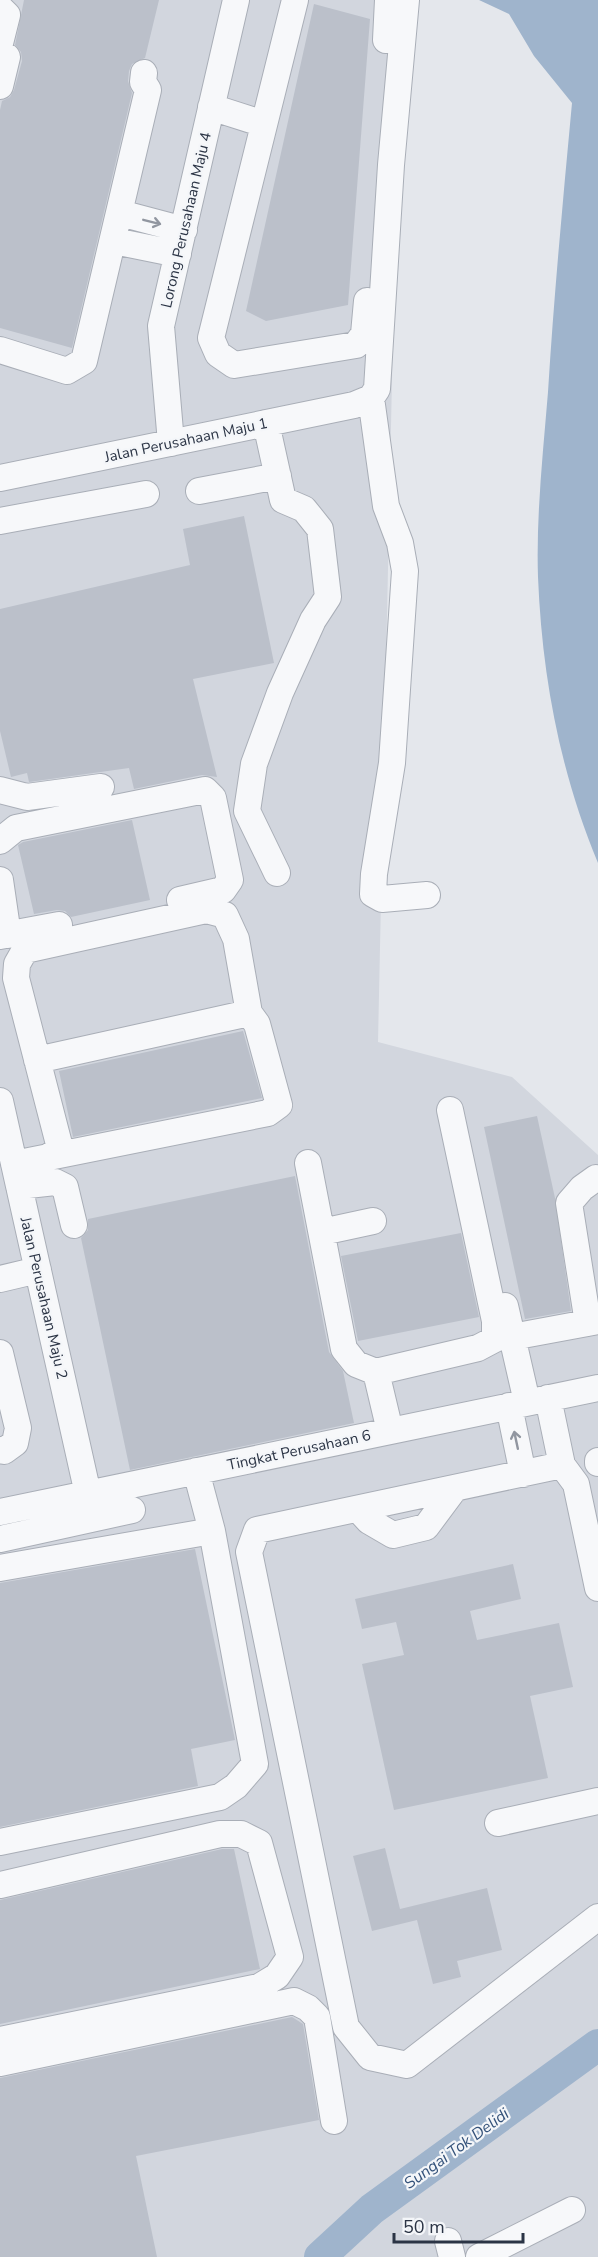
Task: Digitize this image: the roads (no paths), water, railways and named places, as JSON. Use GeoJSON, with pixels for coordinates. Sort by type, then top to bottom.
{"type":"FeatureCollection","features":[{"type":"Feature","properties":{"kind":"street","name":"Lorong Perusahaan Maju 4"},"geometry":{"type":"LineString","coordinates":[[171,443],[161,327],[236,0]]}},
{"type":"Feature","properties":{"kind":"street"},"geometry":{"type":"LineString","coordinates":[[295,0],[211,338],[218,354],[234,365],[356,345],[364,334],[388,0]]}},
{"type":"Feature","properties":{"kind":"street"},"geometry":{"type":"LineString","coordinates":[[406,0],[391,165],[377,389],[372,398],[386,506],[400,543],[405,571],[392,763],[374,874],[374,894],[382,899],[427,895]]}},
{"type":"Feature","properties":{"kind":"street"},"geometry":{"type":"LineString","coordinates":[[0,9],[7,15],[0,86]]}},
{"type":"Feature","properties":{"kind":"street"},"geometry":{"type":"LineString","coordinates":[[0,350],[67,371],[84,361],[148,90],[143,82],[144,73]]}},
{"type":"Feature","properties":{"kind":"street"},"geometry":{"type":"LineString","coordinates":[[212,107],[264,124]]}},
{"type":"Feature","properties":{"kind":"street"},"geometry":{"type":"LineString","coordinates":[[120,213],[181,242]]}},
{"type":"Feature","properties":{"kind":"street"},"geometry":{"type":"LineString","coordinates":[[114,241],[181,242]]}},
{"type":"Feature","properties":{"kind":"street","name":"Jalan Perusahaan Maju 1"},"geometry":{"type":"LineString","coordinates":[[0,478],[354,405],[372,398]]}},
{"type":"Feature","properties":{"kind":"street"},"geometry":{"type":"LineString","coordinates":[[266,423],[283,500],[304,509],[320,529],[328,597],[313,620],[280,693],[254,764],[247,811],[276,873]]}},
{"type":"Feature","properties":{"kind":"street"},"geometry":{"type":"LineString","coordinates":[[199,491],[278,476]]}},
{"type":"Feature","properties":{"kind":"street"},"geometry":{"type":"LineString","coordinates":[[0,521],[146,494]]}},
{"type":"Feature","properties":{"kind":"street"},"geometry":{"type":"LineString","coordinates":[[0,790],[27,797],[101,787]]}},
{"type":"Feature","properties":{"kind":"street"},"geometry":{"type":"LineString","coordinates":[[0,841],[16,828],[205,790],[213,798],[230,880],[222,890],[208,894],[4,936],[0,880]]}},
{"type":"Feature","properties":{"kind":"street"},"geometry":{"type":"LineString","coordinates":[[16,1175],[60,1148],[16,978],[17,964],[25,950],[206,910],[225,915],[236,939],[249,1012],[257,1024],[279,1105],[268,1113],[50,1156]]}},
{"type":"Feature","properties":{"kind":"street"},"geometry":{"type":"LineString","coordinates":[[37,1060],[249,1012]]}},
{"type":"Feature","properties":{"kind":"street"},"geometry":{"type":"LineString","coordinates":[[308,1163],[344,1349],[356,1364],[376,1372],[478,1348],[495,1339],[495,1321],[450,1110]]}},
{"type":"Feature","properties":{"kind":"street","name":"Jalan Perusahaan Maju 2"},"geometry":{"type":"LineString","coordinates":[[1,1114],[88,1494]]}},
{"type":"Feature","properties":{"kind":"street"},"geometry":{"type":"LineString","coordinates":[[473,1155],[528,1402],[562,1466],[576,1484],[598,1588]]}},
{"type":"Feature","properties":{"kind":"street"},"geometry":{"type":"LineString","coordinates":[[16,1175],[56,1182],[65,1186],[74,1225]]}},
{"type":"Feature","properties":{"kind":"street"},"geometry":{"type":"LineString","coordinates":[[512,1337],[593,1322],[569,1203],[582,1188],[596,1178]]}},
{"type":"Feature","properties":{"kind":"street"},"geometry":{"type":"LineString","coordinates":[[322,1232],[373,1221]]}},
{"type":"Feature","properties":{"kind":"street"},"geometry":{"type":"LineString","coordinates":[[0,1279],[38,1270]]}},
{"type":"Feature","properties":{"kind":"street"},"geometry":{"type":"LineString","coordinates":[[0,1353],[18,1428],[15,1443],[4,1451],[0,1450]]}},
{"type":"Feature","properties":{"kind":"street"},"geometry":{"type":"LineString","coordinates":[[376,1372],[390,1431]]}},
{"type":"Feature","properties":{"kind":"street","name":"Tingkat Perusahaan 6"},"geometry":{"type":"LineString","coordinates":[[0,1512],[598,1388]]}},
{"type":"Feature","properties":{"kind":"street"},"geometry":{"type":"LineString","coordinates":[[524,1474],[528,1402]]}},
{"type":"Feature","properties":{"kind":"street"},"geometry":{"type":"LineString","coordinates":[[562,1466],[257,1530],[249,1552],[346,2027],[370,2057],[407,2065],[598,1917]]}},
{"type":"Feature","properties":{"kind":"street"},"geometry":{"type":"LineString","coordinates":[[0,1842],[220,1797],[236,1786],[255,1764],[212,1531],[196,1471]]}},
{"type":"Feature","properties":{"kind":"street"},"geometry":{"type":"LineString","coordinates":[[0,1539],[132,1510]]}},
{"type":"Feature","properties":{"kind":"street"},"geometry":{"type":"LineString","coordinates":[[0,1568],[212,1531]]}},
{"type":"Feature","properties":{"kind":"street"},"geometry":{"type":"LineString","coordinates":[[498,1823],[598,1801]]}},
{"type":"Feature","properties":{"kind":"street"},"geometry":{"type":"LineString","coordinates":[[0,1885],[220,1834],[241,1834],[259,1843],[290,1957],[277,1976],[259,1987],[0,2040]]}},
{"type":"Feature","properties":{"kind":"street"},"geometry":{"type":"LineString","coordinates":[[0,2063],[294,2001],[308,2008],[317,2017],[334,2121]]}},
{"type":"Feature","properties":{"kind":"street"},"geometry":{"type":"LineString","coordinates":[[479,2257],[572,2210]]}},
{"type":"Feature","properties":{"kind":"water"},"geometry":{"type":"Polygon","coordinates":[[[479,0],[598,0],[598,863],[573,794],[555,723],[544,651],[538,577],[540,485],[572,103],[534,56],[509,14],[479,0]]]}},
{"type":"Feature","properties":{"kind":"waterway","name":"Sungai Tok Delidi"},"geometry":{"type":"LineString","coordinates":[[320,2257],[372,2209],[598,2045]]}}]}
